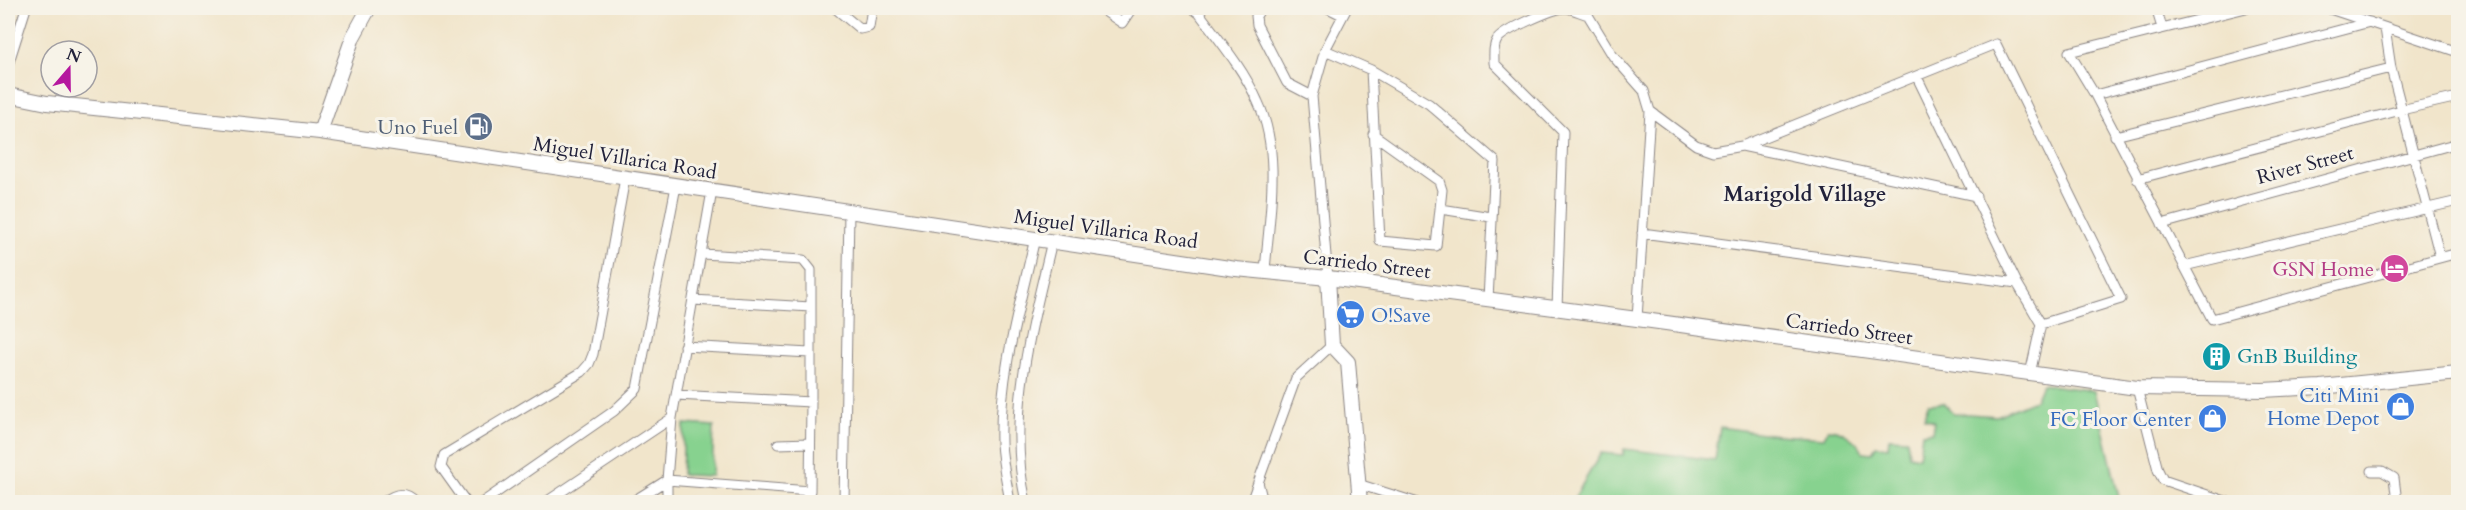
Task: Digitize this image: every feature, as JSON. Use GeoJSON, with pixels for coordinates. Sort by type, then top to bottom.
{"type":"FeatureCollection","features":[{"type":"Feature","properties":{"kind":"main road"},"geometry":{"type":"LineString","coordinates":[[320,132],[353,37],[369,8]]}},
{"type":"Feature","properties":{"kind":"main road","name":"Miguel Villarica Road"},"geometry":{"type":"LineString","coordinates":[[8,95],[71,105],[320,132],[1236,268]]}},
{"type":"Feature","properties":{"kind":"main road","name":"Carriedo Street"},"geometry":{"type":"LineString","coordinates":[[1236,268],[1637,319],[2137,388],[2263,390],[2321,387],[2458,373]]}},
{"type":"Feature","properties":{"kind":"main road"},"geometry":{"type":"LineString","coordinates":[[1328,278],[1332,345],[1348,362],[1360,502]]}},
{"type":"Feature","properties":{"kind":"street"},"geometry":{"type":"LineString","coordinates":[[8,66],[26,8]]}},
{"type":"Feature","properties":{"kind":"street"},"geometry":{"type":"LineString","coordinates":[[835,8],[860,28],[869,27],[872,8]]}},
{"type":"Feature","properties":{"kind":"street"},"geometry":{"type":"LineString","coordinates":[[1100,8],[1122,23],[1132,8]]}},
{"type":"Feature","properties":{"kind":"street"},"geometry":{"type":"LineString","coordinates":[[1192,8],[1199,13],[1233,60],[1258,100],[1265,119],[1271,172],[1264,271]]}},
{"type":"Feature","properties":{"kind":"street"},"geometry":{"type":"LineString","coordinates":[[1261,8],[1256,16],[1257,25],[1287,83],[1312,96]]}},
{"type":"Feature","properties":{"kind":"street"},"geometry":{"type":"LineString","coordinates":[[1328,278],[1312,96],[1325,50],[1345,11],[1329,8]]}},
{"type":"Feature","properties":{"kind":"street"},"geometry":{"type":"LineString","coordinates":[[1557,309],[1563,132],[1494,63],[1494,51],[1495,42],[1502,34],[1555,10],[1565,8],[1588,11],[1613,56],[1644,92],[1650,111],[1637,319]]}},
{"type":"Feature","properties":{"kind":"street"},"geometry":{"type":"LineString","coordinates":[[2156,8],[2162,28]]}},
{"type":"Feature","properties":{"kind":"street"},"geometry":{"type":"LineString","coordinates":[[2246,8],[2206,12],[2162,28],[2069,52],[2095,95],[2212,319],[2458,253]]}},
{"type":"Feature","properties":{"kind":"street"},"geometry":{"type":"LineString","coordinates":[[2327,8],[2458,52]]}},
{"type":"Feature","properties":{"kind":"street"},"geometry":{"type":"LineString","coordinates":[[2095,95],[2370,22]]}},
{"type":"Feature","properties":{"kind":"street"},"geometry":{"type":"LineString","coordinates":[[2385,28],[2401,110],[2440,257]]}},
{"type":"Feature","properties":{"kind":"street"},"geometry":{"type":"LineString","coordinates":[[1650,111],[1695,145],[1713,151],[1742,146],[1996,44],[2121,299],[2041,324]]}},
{"type":"Feature","properties":{"kind":"street"},"geometry":{"type":"LineString","coordinates":[[1325,50],[1371,70],[1429,105],[1495,161],[1488,300]]}},
{"type":"Feature","properties":{"kind":"street"},"geometry":{"type":"LineString","coordinates":[[2115,136],[2391,68]]}},
{"type":"Feature","properties":{"kind":"street"},"geometry":{"type":"LineString","coordinates":[[1371,70],[1373,134],[1380,241],[1436,246],[1442,190],[1439,181],[1373,134]]}},
{"type":"Feature","properties":{"kind":"street"},"geometry":{"type":"LineString","coordinates":[[1917,77],[2017,283],[2041,324],[2030,374]]}},
{"type":"Feature","properties":{"kind":"street"},"geometry":{"type":"LineString","coordinates":[[2137,179],[2458,97]]}},
{"type":"Feature","properties":{"kind":"street","name":"River Street"},"geometry":{"type":"LineString","coordinates":[[2162,224],[2458,143]]}},
{"type":"Feature","properties":{"kind":"street"},"geometry":{"type":"LineString","coordinates":[[1742,146],[1976,196]]}},
{"type":"Feature","properties":{"kind":"street"},"geometry":{"type":"LineString","coordinates":[[466,502],[441,467],[444,455],[582,372],[589,364],[593,354],[625,178]]}},
{"type":"Feature","properties":{"kind":"street"},"geometry":{"type":"LineString","coordinates":[[483,502],[614,411],[637,389],[676,186]]}},
{"type":"Feature","properties":{"kind":"street"},"geometry":{"type":"LineString","coordinates":[[667,502],[666,480],[672,418],[712,191]]}},
{"type":"Feature","properties":{"kind":"street"},"geometry":{"type":"LineString","coordinates":[[2184,266],[2458,201]]}},
{"type":"Feature","properties":{"kind":"street"},"geometry":{"type":"LineString","coordinates":[[1441,209],[1491,217]]}},
{"type":"Feature","properties":{"kind":"street"},"geometry":{"type":"LineString","coordinates":[[844,502],[849,211]]}},
{"type":"Feature","properties":{"kind":"street"},"geometry":{"type":"LineString","coordinates":[[1642,233],[2017,283]]}},
{"type":"Feature","properties":{"kind":"street"},"geometry":{"type":"LineString","coordinates":[[1010,502],[1001,444],[1003,403],[1008,362],[1035,238]]}},
{"type":"Feature","properties":{"kind":"street"},"geometry":{"type":"LineString","coordinates":[[1026,502],[1018,421],[1022,376],[1052,241]]}},
{"type":"Feature","properties":{"kind":"street"},"geometry":{"type":"LineString","coordinates":[[702,254],[803,261],[811,270],[810,502]]}},
{"type":"Feature","properties":{"kind":"street"},"geometry":{"type":"LineString","coordinates":[[693,300],[811,307]]}},
{"type":"Feature","properties":{"kind":"street"},"geometry":{"type":"LineString","coordinates":[[1251,502],[1296,378],[1332,345]]}},
{"type":"Feature","properties":{"kind":"street"},"geometry":{"type":"LineString","coordinates":[[684,346],[810,353]]}},
{"type":"Feature","properties":{"kind":"street"},"geometry":{"type":"LineString","coordinates":[[2137,388],[2158,470],[2163,480],[2228,502]]}},
{"type":"Feature","properties":{"kind":"street"},"geometry":{"type":"LineString","coordinates":[[676,395],[811,402]]}},
{"type":"Feature","properties":{"kind":"street"},"geometry":{"type":"LineString","coordinates":[[546,502],[672,418]]}},
{"type":"Feature","properties":{"kind":"street"},"geometry":{"type":"LineString","coordinates":[[778,444],[810,443]]}},
{"type":"Feature","properties":{"kind":"street"},"geometry":{"type":"LineString","coordinates":[[2372,471],[2382,471],[2394,478],[2397,502]]}},
{"type":"Feature","properties":{"kind":"street"},"geometry":{"type":"LineString","coordinates":[[632,502],[666,480],[810,491]]}},
{"type":"Feature","properties":{"kind":"street"},"geometry":{"type":"LineString","coordinates":[[1258,482],[1263,502]]}},
{"type":"Feature","properties":{"kind":"street"},"geometry":{"type":"LineString","coordinates":[[1358,484],[1415,502]]}},
{"type":"Feature","properties":{"kind":"street"},"geometry":{"type":"LineString","coordinates":[[384,502],[397,494],[411,497],[416,502]]}},
{"type":"Feature","properties":{"kind":"green space"},"geometry":{"type":"Polygon","coordinates":[[[2042,384],[2094,391],[2120,502],[1572,502],[1601,453],[1623,455],[1624,449],[1715,460],[1720,427],[1777,435],[1824,438],[1828,429],[1833,429],[1848,436],[1863,452],[1872,453],[1876,446],[1888,447],[1889,438],[1907,439],[1909,455],[1919,457],[1922,433],[1932,432],[1934,421],[1924,418],[1928,404],[1944,403],[1953,413],[1997,416],[2035,400],[2042,384]]]}},
{"type":"Feature","properties":{"kind":"green space"},"geometry":{"type":"Polygon","coordinates":[[[684,424],[714,426],[712,476],[682,475],[684,424]]]}},
{"type":"Feature","properties":{"kind":"place","name":"Uno Fuel"},"geometry":{"type":"Point","coordinates":[479,127]}},
{"type":"Feature","properties":{"kind":"place","name":"GSN Home"},"geometry":{"type":"Point","coordinates":[2395,269]}},
{"type":"Feature","properties":{"kind":"place","name":"O!Save"},"geometry":{"type":"Point","coordinates":[1350,315]}},
{"type":"Feature","properties":{"kind":"place","name":"GnB Building"},"geometry":{"type":"Point","coordinates":[2216,356]}},
{"type":"Feature","properties":{"kind":"place","name":"Citi Mini Home Depot"},"geometry":{"type":"Point","coordinates":[2400,407]}},
{"type":"Feature","properties":{"kind":"place","name":"FC Floor Center"},"geometry":{"type":"Point","coordinates":[2212,419]}},
{"type":"Feature","properties":{"kind":"district","name":"Marigold Village"},"geometry":{"type":"Point","coordinates":[1805,194]}}]}
